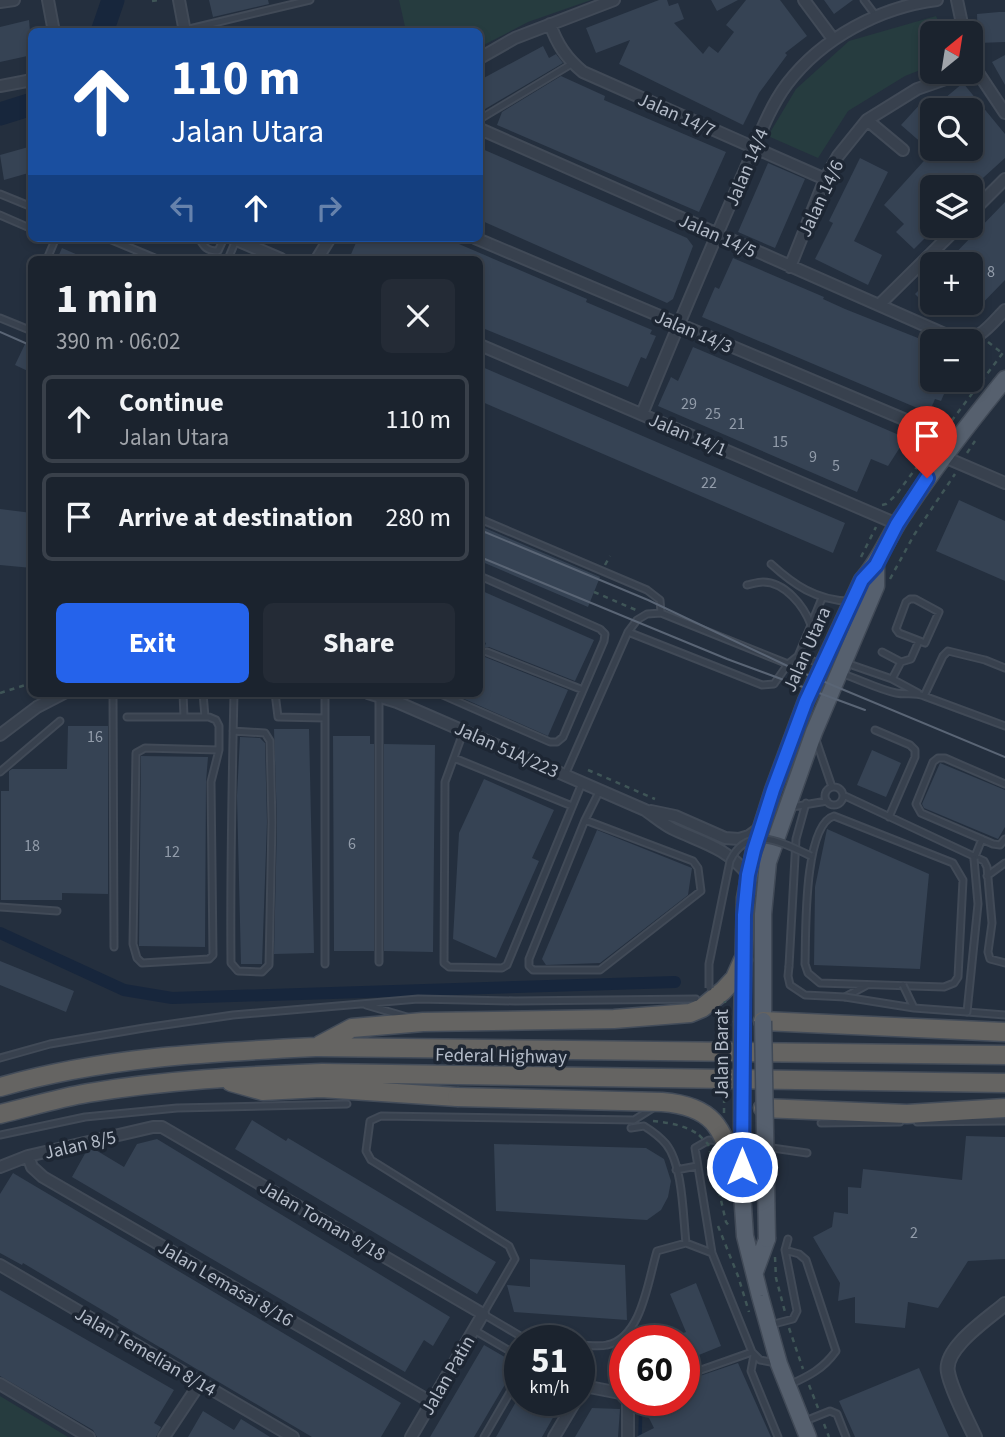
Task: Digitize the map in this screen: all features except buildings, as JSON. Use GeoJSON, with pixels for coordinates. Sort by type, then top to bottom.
{"type":"FeatureCollection","features":[{"type":"Feature","properties":{"kind":"highway"},"geometry":{"type":"LineString","coordinates":[[317,1046],[352,1028],[424,1022],[664,1016],[690,1013],[735,978],[743,960]]}},
{"type":"Feature","properties":{"kind":"highway"},"geometry":{"type":"LineString","coordinates":[[763,1021],[1005,1032]]}},
{"type":"Feature","properties":{"kind":"highway","name":"Federal Highway"},"geometry":{"type":"LineString","coordinates":[[0,1087],[36,1077],[115,1062],[210,1052],[317,1046],[1005,1055]]}},
{"type":"Feature","properties":{"kind":"highway","name":"Federal Highway"},"geometry":{"type":"LineString","coordinates":[[0,1114],[86,1094],[215,1078],[323,1073],[1005,1083]]}},
{"type":"Feature","properties":{"kind":"highway"},"geometry":{"type":"LineString","coordinates":[[215,1078],[263,1091],[321,1088],[457,1097],[662,1102],[694,1107],[707,1114],[718,1125],[742,1192]]}},
{"type":"Feature","properties":{"kind":"highway"},"geometry":{"type":"LineString","coordinates":[[763,1108],[907,1114],[1004,1111]]}},
{"type":"Feature","properties":{"kind":"main road","name":"Jalan Utara"},"geometry":{"type":"LineString","coordinates":[[743,960],[748,875],[761,827],[822,664],[862,580],[876,565],[897,524],[943,456],[1005,379]]}},
{"type":"Feature","properties":{"kind":"main road","name":"Jalan Utara"},"geometry":{"type":"LineString","coordinates":[[763,1021],[763,914],[768,862],[814,732],[876,586],[876,565]]}},
{"type":"Feature","properties":{"kind":"main road","name":"Jalan Barat"},"geometry":{"type":"LineString","coordinates":[[743,960],[742,1192],[746,1242],[779,1363],[805,1429]]}},
{"type":"Feature","properties":{"kind":"main road"},"geometry":{"type":"LineString","coordinates":[[755,1272],[767,1239],[763,1021]]}},
{"type":"Feature","properties":{"kind":"street"},"geometry":{"type":"LineString","coordinates":[[0,2],[13,0]]}},
{"type":"Feature","properties":{"kind":"street"},"geometry":{"type":"LineString","coordinates":[[48,0],[53,28]]}},
{"type":"Feature","properties":{"kind":"street"},"geometry":{"type":"LineString","coordinates":[[179,0],[184,28]]}},
{"type":"Feature","properties":{"kind":"street"},"geometry":{"type":"LineString","coordinates":[[483,57],[550,24],[614,0]]}},
{"type":"Feature","properties":{"kind":"street"},"geometry":{"type":"LineString","coordinates":[[804,0],[833,38]]}},
{"type":"Feature","properties":{"kind":"street","name":"Jalan 14/4"},"geometry":{"type":"LineString","coordinates":[[642,414],[767,119],[786,85],[804,64],[833,38],[876,16],[933,0]]}},
{"type":"Feature","properties":{"kind":"street"},"geometry":{"type":"LineString","coordinates":[[957,0],[961,21]]}},
{"type":"Feature","properties":{"kind":"street","name":"Jalan 14/7"},"geometry":{"type":"LineString","coordinates":[[550,24],[557,43],[583,72],[825,179]]}},
{"type":"Feature","properties":{"kind":"street"},"geometry":{"type":"LineString","coordinates":[[0,86],[28,81]]}},
{"type":"Feature","properties":{"kind":"street","name":"Jalan 14/6"},"geometry":{"type":"LineString","coordinates":[[790,267],[825,179],[838,156],[867,120],[929,84]]}},
{"type":"Feature","properties":{"kind":"street"},"geometry":{"type":"LineString","coordinates":[[984,84],[1005,113]]}},
{"type":"Feature","properties":{"kind":"street"},"geometry":{"type":"LineString","coordinates":[[867,120],[903,150]]}},
{"type":"Feature","properties":{"kind":"street","name":"Jalan 14/5"},"geometry":{"type":"LineString","coordinates":[[483,130],[934,329]]}},
{"type":"Feature","properties":{"kind":"street"},"geometry":{"type":"LineString","coordinates":[[983,201],[1005,179]]}},
{"type":"Feature","properties":{"kind":"street"},"geometry":{"type":"LineString","coordinates":[[880,304],[946,238]]}},
{"type":"Feature","properties":{"kind":"street","name":"Jalan 14/3"},"geometry":{"type":"LineString","coordinates":[[483,241],[913,423]]}},
{"type":"Feature","properties":{"kind":"street"},"geometry":{"type":"LineString","coordinates":[[238,242],[274,256]]}},
{"type":"Feature","properties":{"kind":"street"},"geometry":{"type":"LineString","coordinates":[[983,332],[1005,310]]}},
{"type":"Feature","properties":{"kind":"street","name":"Jalan 14/1"},"geometry":{"type":"LineString","coordinates":[[483,346],[897,524]]}},
{"type":"Feature","properties":{"kind":"street"},"geometry":{"type":"LineString","coordinates":[[943,456],[1005,484]]}},
{"type":"Feature","properties":{"kind":"street"},"geometry":{"type":"LineString","coordinates":[[0,735],[37,707],[56,697]]}},
{"type":"Feature","properties":{"kind":"street","name":"Jalan 51A/223"},"geometry":{"type":"LineString","coordinates":[[399,697],[464,730],[645,810],[670,828],[721,849],[736,859],[748,875]]}},
{"type":"Feature","properties":{"kind":"street","name":"Jalan 51A/223"},"geometry":{"type":"LineString","coordinates":[[645,810],[675,816],[725,838],[739,839],[749,836],[761,827]]}},
{"type":"Feature","properties":{"kind":"street","name":"Jalan 8/5"},"geometry":{"type":"LineString","coordinates":[[0,1167],[27,1156],[162,1127]]}},
{"type":"Feature","properties":{"kind":"street","name":"Jalan Toman 8/18"},"geometry":{"type":"LineString","coordinates":[[162,1127],[483,1314]]}},
{"type":"Feature","properties":{"kind":"street","name":"Jalan Lemasai 8/16"},"geometry":{"type":"LineString","coordinates":[[27,1156],[32,1167],[43,1177],[431,1402]]}},
{"type":"Feature","properties":{"kind":"street","name":"Jalan Temelian 8/14"},"geometry":{"type":"LineString","coordinates":[[0,1265],[293,1437]]}},
{"type":"Feature","properties":{"kind":"street"},"geometry":{"type":"LineString","coordinates":[[975,1437],[947,1371],[950,1357],[961,1342],[1005,1304]]}},
{"type":"Feature","properties":{"kind":"street","name":"Jalan Patin"},"geometry":{"type":"LineString","coordinates":[[411,1437],[483,1314]]}},
{"type":"Feature","properties":{"kind":"street"},"geometry":{"type":"LineString","coordinates":[[164,1437],[200,1383]]}},
{"type":"Feature","properties":{"kind":"street"},"geometry":{"type":"LineString","coordinates":[[0,1384],[89,1437]]}},
{"type":"Feature","properties":{"kind":"street"},"geometry":{"type":"LineString","coordinates":[[554,1437],[566,1416]]}},
{"type":"Feature","properties":{"kind":"street"},"geometry":{"type":"LineString","coordinates":[[628,1416],[628,1437]]}},
{"type":"Feature","properties":{"kind":"lane"},"geometry":{"type":"LineString","coordinates":[[197,28],[310,0]]}},
{"type":"Feature","properties":{"kind":"lane"},"geometry":{"type":"LineString","coordinates":[[864,0],[876,16]]}},
{"type":"Feature","properties":{"kind":"lane"},"geometry":{"type":"LineString","coordinates":[[483,117],[573,63]]}},
{"type":"Feature","properties":{"kind":"lane"},"geometry":{"type":"LineString","coordinates":[[0,194],[28,205]]}},
{"type":"Feature","properties":{"kind":"lane"},"geometry":{"type":"LineString","coordinates":[[0,215],[28,227]]}},
{"type":"Feature","properties":{"kind":"lane"},"geometry":{"type":"LineString","coordinates":[[117,242],[150,256]]}},
{"type":"Feature","properties":{"kind":"lane"},"geometry":{"type":"LineString","coordinates":[[201,242],[204,247],[218,251],[228,242]]}},
{"type":"Feature","properties":{"kind":"lane"},"geometry":{"type":"LineString","coordinates":[[0,318],[28,329]]}},
{"type":"Feature","properties":{"kind":"lane"},"geometry":{"type":"LineString","coordinates":[[483,520],[647,590],[660,600],[661,613]]}},
{"type":"Feature","properties":{"kind":"lane"},"geometry":{"type":"LineString","coordinates":[[771,564],[801,588],[822,598],[851,601]]}},
{"type":"Feature","properties":{"kind":"lane"},"geometry":{"type":"LineString","coordinates":[[447,697],[554,743],[563,737],[604,641],[603,631],[483,577]]}},
{"type":"Feature","properties":{"kind":"lane"},"geometry":{"type":"LineString","coordinates":[[747,584],[771,583],[795,598],[803,607],[811,625]]}},
{"type":"Feature","properties":{"kind":"lane"},"geometry":{"type":"LineString","coordinates":[[795,598],[801,588]]}},
{"type":"Feature","properties":{"kind":"lane"},"geometry":{"type":"LineString","coordinates":[[628,632],[762,685],[774,684],[788,663],[797,656],[822,598]]}},
{"type":"Feature","properties":{"kind":"lane"},"geometry":{"type":"LineString","coordinates":[[910,599],[939,612],[927,641],[919,641],[899,633],[896,629],[906,602],[910,599]]}},
{"type":"Feature","properties":{"kind":"lane"},"geometry":{"type":"LineString","coordinates":[[565,775],[628,632],[637,620],[647,614],[661,613],[788,663]]}},
{"type":"Feature","properties":{"kind":"lane"},"geometry":{"type":"LineString","coordinates":[[892,678],[901,662],[911,659],[919,641]]}},
{"type":"Feature","properties":{"kind":"lane"},"geometry":{"type":"LineString","coordinates":[[921,694],[948,651],[1005,668]]}},
{"type":"Feature","properties":{"kind":"lane"},"geometry":{"type":"LineString","coordinates":[[487,652],[583,690]]}},
{"type":"Feature","properties":{"kind":"lane"},"geometry":{"type":"LineString","coordinates":[[882,652],[901,662]]}},
{"type":"Feature","properties":{"kind":"lane"},"geometry":{"type":"LineString","coordinates":[[797,656],[822,664]]}},
{"type":"Feature","properties":{"kind":"lane"},"geometry":{"type":"LineString","coordinates":[[841,668],[892,678],[921,694],[1005,726]]}},
{"type":"Feature","properties":{"kind":"lane"},"geometry":{"type":"LineString","coordinates":[[841,668],[893,692],[921,694]]}},
{"type":"Feature","properties":{"kind":"lane"},"geometry":{"type":"LineString","coordinates":[[113,697],[114,947]]}},
{"type":"Feature","properties":{"kind":"lane"},"geometry":{"type":"LineString","coordinates":[[183,697],[184,717]]}},
{"type":"Feature","properties":{"kind":"lane"},"geometry":{"type":"LineString","coordinates":[[203,697],[205,717]]}},
{"type":"Feature","properties":{"kind":"lane"},"geometry":{"type":"LineString","coordinates":[[233,731],[265,733],[270,741],[271,926],[269,965],[261,972],[237,971],[231,963],[233,731],[234,697]]}},
{"type":"Feature","properties":{"kind":"lane"},"geometry":{"type":"LineString","coordinates":[[276,697],[278,717],[324,718]]}},
{"type":"Feature","properties":{"kind":"lane"},"geometry":{"type":"LineString","coordinates":[[324,964],[325,697]]}},
{"type":"Feature","properties":{"kind":"lane"},"geometry":{"type":"LineString","coordinates":[[374,697],[379,962]]}},
{"type":"Feature","properties":{"kind":"lane"},"geometry":{"type":"LineString","coordinates":[[127,717],[205,717],[213,718],[218,723],[219,750],[211,782],[213,955],[209,959],[142,963],[137,958],[133,944],[136,753],[145,748],[219,750]]}},
{"type":"Feature","properties":{"kind":"lane"},"geometry":{"type":"LineString","coordinates":[[0,772],[60,721]]}},
{"type":"Feature","properties":{"kind":"lane"},"geometry":{"type":"LineString","coordinates":[[464,730],[445,782],[444,963],[449,967],[502,968],[507,965],[582,782]]}},
{"type":"Feature","properties":{"kind":"lane"},"geometry":{"type":"LineString","coordinates":[[875,730],[910,745],[915,753],[889,817]]}},
{"type":"Feature","properties":{"kind":"lane"},"geometry":{"type":"LineString","coordinates":[[814,732],[832,787]]}},
{"type":"Feature","properties":{"kind":"lane"},"geometry":{"type":"LineString","coordinates":[[454,758],[572,806]]}},
{"type":"Feature","properties":{"kind":"lane"},"geometry":{"type":"LineString","coordinates":[[1005,784],[945,758],[938,758],[933,762],[916,804],[918,810],[927,815],[996,845],[1005,839]]}},
{"type":"Feature","properties":{"kind":"lane"},"geometry":{"type":"LineString","coordinates":[[832,787],[838,788],[843,795],[985,861],[992,923],[988,952],[990,959],[1005,963]]}},
{"type":"Feature","properties":{"kind":"lane"},"geometry":{"type":"LineString","coordinates":[[827,801],[825,793],[832,787]]}},
{"type":"Feature","properties":{"kind":"lane"},"geometry":{"type":"LineString","coordinates":[[584,820],[693,861],[698,868],[701,891],[600,970],[533,970],[529,966],[529,959],[584,820],[600,790]]}},
{"type":"Feature","properties":{"kind":"lane"},"geometry":{"type":"LineString","coordinates":[[786,809],[806,803],[827,801],[837,804],[843,795]]}},
{"type":"Feature","properties":{"kind":"lane"},"geometry":{"type":"LineString","coordinates":[[806,803],[796,839],[788,976],[790,985],[806,995],[845,997],[914,1008],[1005,1015]]}},
{"type":"Feature","properties":{"kind":"lane"},"geometry":{"type":"LineString","coordinates":[[918,830],[927,815]]}},
{"type":"Feature","properties":{"kind":"lane"},"geometry":{"type":"LineString","coordinates":[[834,816],[953,863],[963,880],[958,977],[954,983],[944,987],[820,983],[808,973],[805,964],[807,889],[811,856],[825,821],[834,816]]}},
{"type":"Feature","properties":{"kind":"lane"},"geometry":{"type":"LineString","coordinates":[[0,1058],[51,1044],[233,1015],[418,999],[515,1001],[710,998],[709,964],[734,852],[740,845],[762,839],[785,844],[811,856]]}},
{"type":"Feature","properties":{"kind":"lane"},"geometry":{"type":"LineString","coordinates":[[967,1012],[978,904],[974,857],[982,839]]}},
{"type":"Feature","properties":{"kind":"lane"},"geometry":{"type":"LineString","coordinates":[[987,876],[1005,863]]}},
{"type":"Feature","properties":{"kind":"lane"},"geometry":{"type":"LineString","coordinates":[[0,907],[57,911]]}},
{"type":"Feature","properties":{"kind":"lane"},"geometry":{"type":"LineString","coordinates":[[845,997],[869,983]]}},
{"type":"Feature","properties":{"kind":"lane"},"geometry":{"type":"LineString","coordinates":[[903,985],[914,1008]]}},
{"type":"Feature","properties":{"kind":"lane"},"geometry":{"type":"LineString","coordinates":[[363,1004],[424,1022]]}},
{"type":"Feature","properties":{"kind":"lane"},"geometry":{"type":"LineString","coordinates":[[291,1104],[321,1088]]}},
{"type":"Feature","properties":{"kind":"lane"},"geometry":{"type":"LineString","coordinates":[[504,1326],[483,1314],[515,1259],[509,1247],[371,1160],[366,1151],[370,1121],[381,1116],[634,1120],[662,1102]]}},
{"type":"Feature","properties":{"kind":"lane"},"geometry":{"type":"LineString","coordinates":[[0,1135],[85,1117],[177,1108],[347,1104]]}},
{"type":"Feature","properties":{"kind":"lane"},"geometry":{"type":"LineString","coordinates":[[821,1124],[1004,1111]]}},
{"type":"Feature","properties":{"kind":"lane"},"geometry":{"type":"LineString","coordinates":[[631,1128],[644,1126],[660,1138],[675,1160],[686,1243]]}},
{"type":"Feature","properties":{"kind":"lane"},"geometry":{"type":"LineString","coordinates":[[779,1363],[760,1360],[753,1354],[712,1253],[695,1148],[709,1140],[807,1153]]}},
{"type":"Feature","properties":{"kind":"lane"},"geometry":{"type":"LineString","coordinates":[[676,1170],[697,1166]]}},
{"type":"Feature","properties":{"kind":"lane"},"geometry":{"type":"LineString","coordinates":[[768,1326],[793,1319],[797,1311],[785,1250],[788,1239]]}},
{"type":"Feature","properties":{"kind":"lane"},"geometry":{"type":"LineString","coordinates":[[595,1346],[607,1346],[625,1337],[636,1323],[657,1251],[686,1243],[712,1253]]}},
{"type":"Feature","properties":{"kind":"lane"},"geometry":{"type":"LineString","coordinates":[[785,1250],[799,1254],[806,1260],[836,1351],[826,1365],[787,1386]]}},
{"type":"Feature","properties":{"kind":"lane"},"geometry":{"type":"LineString","coordinates":[[474,1329],[504,1347]]}},
{"type":"Feature","properties":{"kind":"lane"},"geometry":{"type":"LineString","coordinates":[[700,1371],[753,1354]]}},
{"type":"Feature","properties":{"kind":"lane"},"geometry":{"type":"LineString","coordinates":[[753,1354],[751,1371],[778,1437]]}},
{"type":"Feature","properties":{"kind":"lane"},"geometry":{"type":"LineString","coordinates":[[484,1437],[504,1403]]}},
{"type":"Feature","properties":{"kind":"lane"},"geometry":{"type":"LineString","coordinates":[[805,1429],[830,1411],[837,1414],[846,1437]]}},
{"type":"Feature","properties":{"kind":"path"},"geometry":{"type":"LineString","coordinates":[[152,1],[158,0]]}},
{"type":"Feature","properties":{"kind":"path"},"geometry":{"type":"LineString","coordinates":[[983,339],[1002,353]]}},
{"type":"Feature","properties":{"kind":"path"},"geometry":{"type":"LineString","coordinates":[[880,505],[887,504],[895,496],[1005,349]]}},
{"type":"Feature","properties":{"kind":"path"},"geometry":{"type":"LineString","coordinates":[[913,423],[936,439]]}},
{"type":"Feature","properties":{"kind":"path"},"geometry":{"type":"LineString","coordinates":[[887,586],[914,535],[976,440]]}},
{"type":"Feature","properties":{"kind":"path"},"geometry":{"type":"LineString","coordinates":[[594,592],[647,614]]}},
{"type":"Feature","properties":{"kind":"path"},"geometry":{"type":"LineString","coordinates":[[0,693],[28,684]]}},
{"type":"Feature","properties":{"kind":"path"},"geometry":{"type":"LineString","coordinates":[[587,770],[664,803]]}},
{"type":"Feature","properties":{"kind":"path"},"geometry":{"type":"LineString","coordinates":[[710,998],[724,1113]]}},
{"type":"Feature","properties":{"kind":"path"},"geometry":{"type":"LineString","coordinates":[[634,1120],[671,1123],[691,1129],[708,1144],[714,1159],[726,1222],[746,1242]]}},
{"type":"Feature","properties":{"kind":"path"},"geometry":{"type":"LineString","coordinates":[[706,1163],[714,1159]]}},
{"type":"Feature","properties":{"kind":"path"},"geometry":{"type":"LineString","coordinates":[[716,1220],[738,1276],[749,1314]]}},
{"type":"Feature","properties":{"kind":"green space"},"geometry":{"type":"Polygon","coordinates":[[[399,0],[591,0],[528,22],[483,45],[483,28],[405,28],[399,0]]]}},
{"type":"Feature","properties":{"kind":"green space"},"geometry":{"type":"Polygon","coordinates":[[[936,16],[938,21],[920,21],[920,70],[905,76],[848,111],[818,158],[768,136],[796,89],[849,41],[936,16]]]}},
{"type":"Feature","properties":{"kind":"green space"},"geometry":{"type":"Polygon","coordinates":[[[0,1396],[68,1437],[0,1437],[0,1396]]]}},
{"type":"Feature","properties":{"kind":"waterway"},"geometry":{"type":"LineString","coordinates":[[103,28],[113,0]]}},
{"type":"Feature","properties":{"kind":"waterway"},"geometry":{"type":"LineString","coordinates":[[0,114],[28,105]]}},
{"type":"Feature","properties":{"kind":"waterway"},"geometry":{"type":"LineString","coordinates":[[0,933],[124,990],[172,998],[675,982]]}},
{"type":"Feature","properties":{"kind":"waterway"},"geometry":{"type":"LineString","coordinates":[[640,1437],[641,1416]]}},
{"type":"Feature","properties":{"kind":"tram line"},"geometry":{"type":"LineString","coordinates":[[0,332],[28,344]]}},
{"type":"Feature","properties":{"kind":"tram line"},"geometry":{"type":"LineString","coordinates":[[483,531],[648,600],[796,670],[1005,757]]}},
{"type":"Feature","properties":{"kind":"tram line"},"geometry":{"type":"LineString","coordinates":[[483,558],[727,659],[865,710]]}},
{"type":"Feature","properties":{"kind":"route"},"geometry":{"type":"LineString","coordinates":[[742,1167],[744,915],[748,875],[754,850],[806,701],[851,601],[862,580],[876,565],[897,524],[927,478]]}}]}
